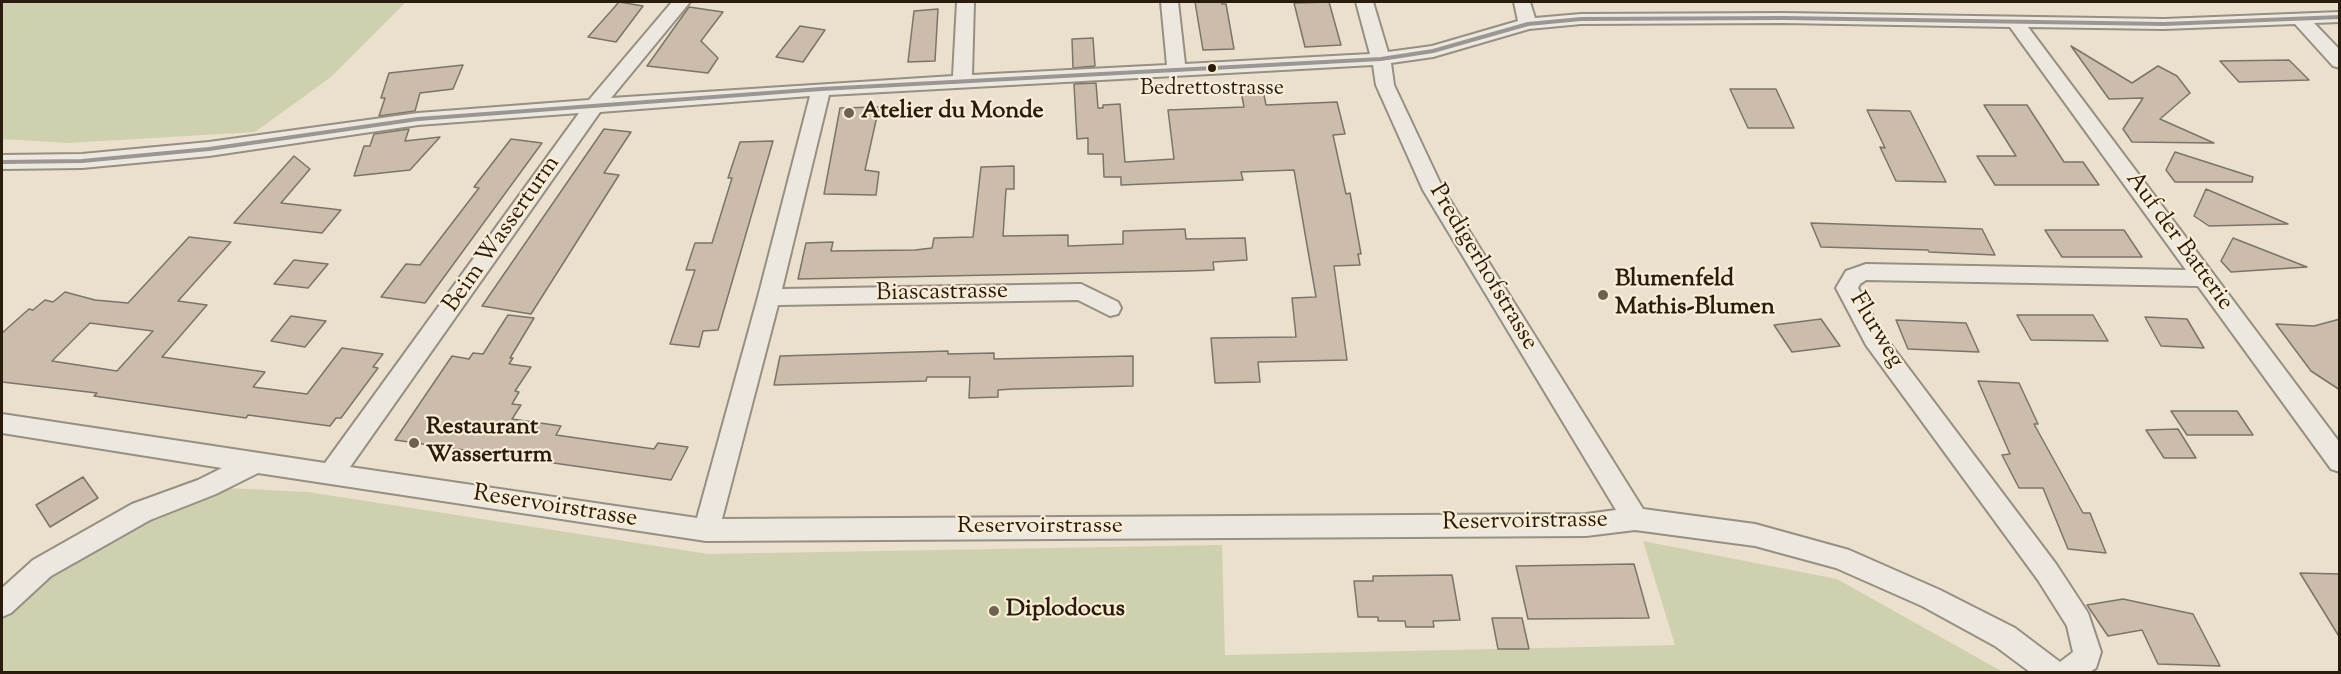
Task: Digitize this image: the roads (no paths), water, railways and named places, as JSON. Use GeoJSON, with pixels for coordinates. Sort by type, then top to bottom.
{"type":"FeatureCollection","features":[{"type":"Feature","properties":{"kind":"street","name":"Beim Wasserturm"},"geometry":{"type":"LineString","coordinates":[[331,474],[594,106],[681,2]]}},
{"type":"Feature","properties":{"kind":"street"},"geometry":{"type":"LineString","coordinates":[[962,82],[965,2]]}},
{"type":"Feature","properties":{"kind":"street"},"geometry":{"type":"LineString","coordinates":[[1169,2],[1178,71]]}},
{"type":"Feature","properties":{"kind":"street","name":"Predigerhofstrasse"},"geometry":{"type":"LineString","coordinates":[[1365,2],[1381,60],[1385,85],[1433,190],[1635,519]]}},
{"type":"Feature","properties":{"kind":"street"},"geometry":{"type":"LineString","coordinates":[[1522,2],[1528,24]]}},
{"type":"Feature","properties":{"kind":"street"},"geometry":{"type":"LineString","coordinates":[[2,162],[82,161],[174,152],[418,119],[821,89],[1381,60],[1434,51],[1528,24],[1610,18],[2164,24],[2340,17]]}},
{"type":"Feature","properties":{"kind":"street"},"geometry":{"type":"LineString","coordinates":[[2300,19],[2340,62]]}},
{"type":"Feature","properties":{"kind":"street","name":"Auf der Batterie"},"geometry":{"type":"LineString","coordinates":[[2015,21],[2340,462]]}},
{"type":"Feature","properties":{"kind":"street"},"geometry":{"type":"LineString","coordinates":[[706,530],[769,297],[821,89]]}},
{"type":"Feature","properties":{"kind":"street","name":"Flurweg"},"geometry":{"type":"LineString","coordinates":[[2069,672],[2086,659],[2087,652],[2079,622],[2048,572],[1874,339],[1847,288],[1850,279],[1856,274],[1866,272],[2204,278]]}},
{"type":"Feature","properties":{"kind":"street","name":"Biascastrasse"},"geometry":{"type":"LineString","coordinates":[[769,297],[1081,292],[1110,308]]}},
{"type":"Feature","properties":{"kind":"street","name":"Reservoirstrasse"},"geometry":{"type":"LineString","coordinates":[[2,423],[706,530],[1586,525],[1635,519],[1755,535],[1840,558],[1931,598],[2005,637],[2051,672]]}},
{"type":"Feature","properties":{"kind":"street"},"geometry":{"type":"LineString","coordinates":[[2,605],[42,568],[141,512],[207,487],[258,462]]}},
{"type":"Feature","properties":{"kind":"place","name":"Bedrettostrasse"},"geometry":{"type":"Point","coordinates":[1212,68]}},
{"type":"Feature","properties":{"kind":"place","name":"Atelier du Monde"},"geometry":{"type":"Point","coordinates":[849,113]}},
{"type":"Feature","properties":{"kind":"place","name":"Blumenfeld Mathis-Blumen"},"geometry":{"type":"Point","coordinates":[1603,295]}},
{"type":"Feature","properties":{"kind":"place","name":"Restaurant Wasserturm"},"geometry":{"type":"Point","coordinates":[414,443]}},
{"type":"Feature","properties":{"kind":"place","name":"Diplodocus"},"geometry":{"type":"Point","coordinates":[994,611]}}]}
